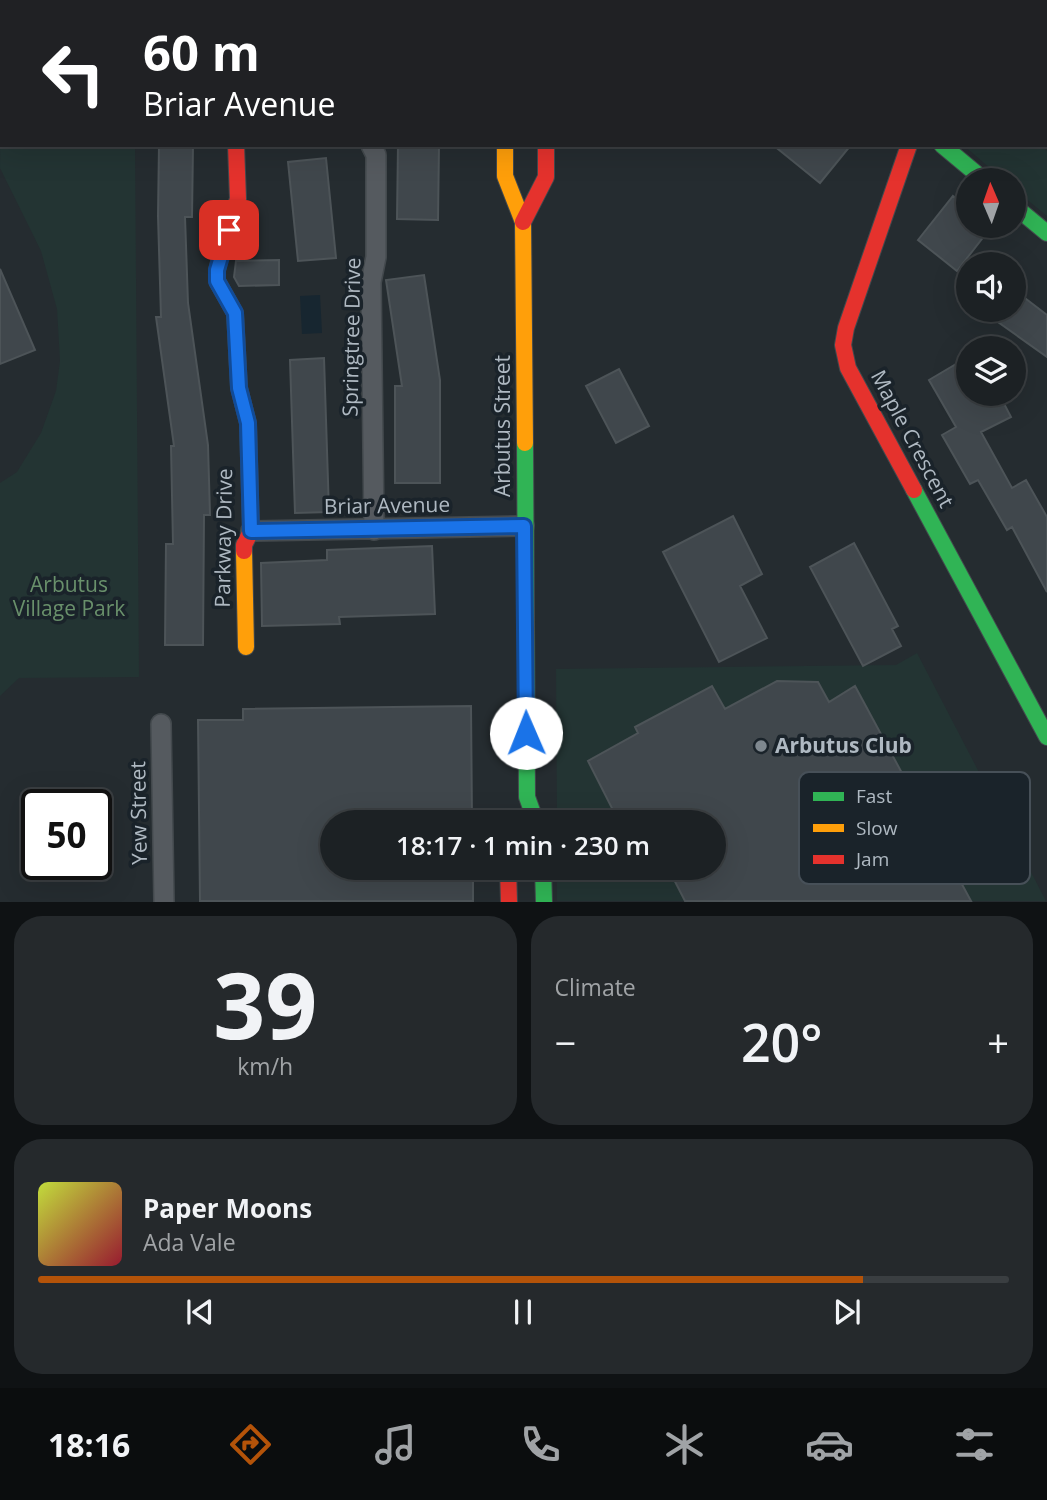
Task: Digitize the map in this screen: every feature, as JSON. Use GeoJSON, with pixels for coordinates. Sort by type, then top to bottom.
{"type":"FeatureCollection","features":[{"type":"Feature","properties":{"kind":"street","name":"Parkway Drive"},"geometry":{"type":"LineString","coordinates":[[236,147],[238,199],[225,237],[217,281],[235,313],[239,388],[248,423],[251,531],[244,545],[246,647]]}},
{"type":"Feature","properties":{"kind":"street","name":"Springtree Drive"},"geometry":{"type":"LineString","coordinates":[[372,147],[376,155],[376,257],[371,282],[374,530]]}},
{"type":"Feature","properties":{"kind":"street","name":"Arbutus Street"},"geometry":{"type":"LineString","coordinates":[[505,147],[505,176],[523,222],[527,797],[532,810]]}},
{"type":"Feature","properties":{"kind":"street","name":"Arbutus Street"},"geometry":{"type":"LineString","coordinates":[[523,222],[546,177],[546,147]]}},
{"type":"Feature","properties":{"kind":"street","name":"Maple Crescent"},"geometry":{"type":"LineString","coordinates":[[908,147],[845,328],[844,345],[848,368],[1047,737]]}},
{"type":"Feature","properties":{"kind":"street"},"geometry":{"type":"LineString","coordinates":[[944,147],[970,168]]}},
{"type":"Feature","properties":{"kind":"street"},"geometry":{"type":"LineString","coordinates":[[1026,216],[1047,233]]}},
{"type":"Feature","properties":{"kind":"street","name":"Briar Avenue"},"geometry":{"type":"LineString","coordinates":[[251,531],[524,526]]}},
{"type":"Feature","properties":{"kind":"street","name":"Yew Street"},"geometry":{"type":"LineString","coordinates":[[161,724],[164,901]]}},
{"type":"Feature","properties":{"kind":"street","name":"Arbutus Street"},"geometry":{"type":"LineString","coordinates":[[522,810],[527,797]]}},
{"type":"Feature","properties":{"kind":"street"},"geometry":{"type":"LineString","coordinates":[[508,880],[509,901]]}},
{"type":"Feature","properties":{"kind":"street"},"geometry":{"type":"LineString","coordinates":[[543,880],[544,901]]}},
{"type":"Feature","properties":{"kind":"green space","name":"Arbutus Village Park"},"geometry":{"type":"Polygon","coordinates":[[[0,147],[135,147],[139,677],[19,678],[0,696],[0,483],[17,472],[41,433],[56,391],[60,361],[57,309],[41,251],[0,168],[0,147]]]}},
{"type":"Feature","properties":{"kind":"green space"},"geometry":{"type":"Polygon","coordinates":[[[965,147],[1043,147],[1047,151],[1047,216],[1026,199],[1026,168],[990,168],[965,147]]]}},
{"type":"Feature","properties":{"kind":"green space","name":"Arbutus Club"},"geometry":{"type":"Polygon","coordinates":[[[917,653],[979,772],[799,772],[799,884],[1030,884],[1030,870],[1046,901],[557,901],[557,880],[726,880],[726,810],[557,810],[556,669],[896,665],[917,653]]]}},
{"type":"Feature","properties":{"kind":"water"},"geometry":{"type":"Polygon","coordinates":[[[320,295],[322,333],[302,334],[300,296],[320,295]]]}},
{"type":"Feature","properties":{"kind":"building"},"geometry":{"type":"Polygon","coordinates":[[[159,147],[193,147],[192,217],[185,217],[188,303],[208,445],[210,515],[204,515],[203,645],[165,645],[166,544],[173,544],[171,446],[174,446],[156,317],[161,317],[159,147]]]}},
{"type":"Feature","properties":{"kind":"building"},"geometry":{"type":"Polygon","coordinates":[[[398,147],[439,147],[438,220],[397,219],[398,147]]]}},
{"type":"Feature","properties":{"kind":"building"},"geometry":{"type":"Polygon","coordinates":[[[775,147],[849,147],[820,183],[775,147]]]}},
{"type":"Feature","properties":{"kind":"building"},"geometry":{"type":"Polygon","coordinates":[[[326,158],[336,258],[298,261],[288,162],[326,158]]]}},
{"type":"Feature","properties":{"kind":"building"},"geometry":{"type":"Polygon","coordinates":[[[953,196],[956,198],[956,238],[983,238],[972,252],[956,252],[956,270],[918,240],[953,196]]]}},
{"type":"Feature","properties":{"kind":"building"},"geometry":{"type":"Polygon","coordinates":[[[279,260],[279,285],[239,286],[234,277],[236,261],[279,260]]]}},
{"type":"Feature","properties":{"kind":"building"},"geometry":{"type":"Polygon","coordinates":[[[0,269],[35,350],[0,364],[0,269]]]}},
{"type":"Feature","properties":{"kind":"building"},"geometry":{"type":"Polygon","coordinates":[[[424,275],[440,380],[440,483],[395,483],[395,386],[402,386],[386,280],[424,275]]]}},
{"type":"Feature","properties":{"kind":"building"},"geometry":{"type":"Polygon","coordinates":[[[1026,299],[1047,315],[1047,357],[1026,342],[1026,336],[1018,336],[998,322],[1026,322],[1026,299]]]}},
{"type":"Feature","properties":{"kind":"building"},"geometry":{"type":"Polygon","coordinates":[[[324,358],[329,512],[295,513],[290,360],[324,358]]]}},
{"type":"Feature","properties":{"kind":"building"},"geometry":{"type":"Polygon","coordinates":[[[956,364],[956,406],[1005,406],[1011,417],[981,432],[1012,488],[1026,480],[1047,517],[1047,592],[1012,527],[1007,530],[978,480],[970,484],[942,435],[956,427],[929,380],[956,364]]]}},
{"type":"Feature","properties":{"kind":"building"},"geometry":{"type":"Polygon","coordinates":[[[619,369],[649,426],[616,443],[586,386],[619,369]]]}},
{"type":"Feature","properties":{"kind":"building"},"geometry":{"type":"Polygon","coordinates":[[[733,516],[762,574],[740,586],[767,638],[719,662],[663,552],[733,516]]]}},
{"type":"Feature","properties":{"kind":"building"},"geometry":{"type":"Polygon","coordinates":[[[854,543],[898,626],[892,629],[901,646],[863,666],[810,567],[854,543]]]}},
{"type":"Feature","properties":{"kind":"building"},"geometry":{"type":"Polygon","coordinates":[[[432,546],[435,614],[339,617],[340,624],[262,626],[261,563],[327,560],[327,550],[432,546]]]}},
{"type":"Feature","properties":{"kind":"building"},"geometry":{"type":"Polygon","coordinates":[[[777,681],[818,682],[829,702],[855,686],[901,772],[799,772],[799,884],[962,884],[971,901],[685,901],[674,880],[726,880],[726,810],[613,810],[588,761],[638,733],[635,727],[712,686],[725,709],[777,681]]]}},
{"type":"Feature","properties":{"kind":"building"},"geometry":{"type":"Polygon","coordinates":[[[471,706],[472,810],[320,810],[320,880],[473,880],[473,901],[200,901],[198,720],[243,720],[243,709],[471,706]]]}},
{"type":"Feature","properties":{"kind":"traffic: fast"},"geometry":{"type":"LineString","coordinates":[[944,147],[970,168]]}},
{"type":"Feature","properties":{"kind":"traffic: fast"},"geometry":{"type":"LineString","coordinates":[[1026,216],[1047,233]]}},
{"type":"Feature","properties":{"kind":"traffic: fast"},"geometry":{"type":"LineString","coordinates":[[525,443],[527,797],[532,810]]}},
{"type":"Feature","properties":{"kind":"traffic: fast"},"geometry":{"type":"LineString","coordinates":[[914,490],[1047,737]]}},
{"type":"Feature","properties":{"kind":"traffic: fast"},"geometry":{"type":"LineString","coordinates":[[543,880],[544,902]]}},
{"type":"Feature","properties":{"kind":"traffic: slow"},"geometry":{"type":"LineString","coordinates":[[505,147],[505,176],[523,222],[525,443]]}},
{"type":"Feature","properties":{"kind":"traffic: slow"},"geometry":{"type":"LineString","coordinates":[[244,551],[246,647]]}},
{"type":"Feature","properties":{"kind":"traffic: jam"},"geometry":{"type":"LineString","coordinates":[[236,147],[238,199],[225,237],[217,281],[235,313],[239,388],[248,423],[251,531],[244,551]]}},
{"type":"Feature","properties":{"kind":"traffic: jam"},"geometry":{"type":"LineString","coordinates":[[523,222],[546,177],[546,147]]}},
{"type":"Feature","properties":{"kind":"traffic: jam"},"geometry":{"type":"LineString","coordinates":[[908,147],[846,328],[843,345],[848,368],[914,490]]}},
{"type":"Feature","properties":{"kind":"traffic: jam"},"geometry":{"type":"LineString","coordinates":[[508,880],[509,902]]}},
{"type":"Feature","properties":{"kind":"place","name":"Arbutus Club"},"geometry":{"type":"Point","coordinates":[761,746]}},
{"type":"Feature","properties":{"kind":"route"},"geometry":{"type":"LineString","coordinates":[[229,230],[217,270],[217,281],[235,313],[239,388],[248,423],[251,531],[524,526],[526,733]]}}]}
